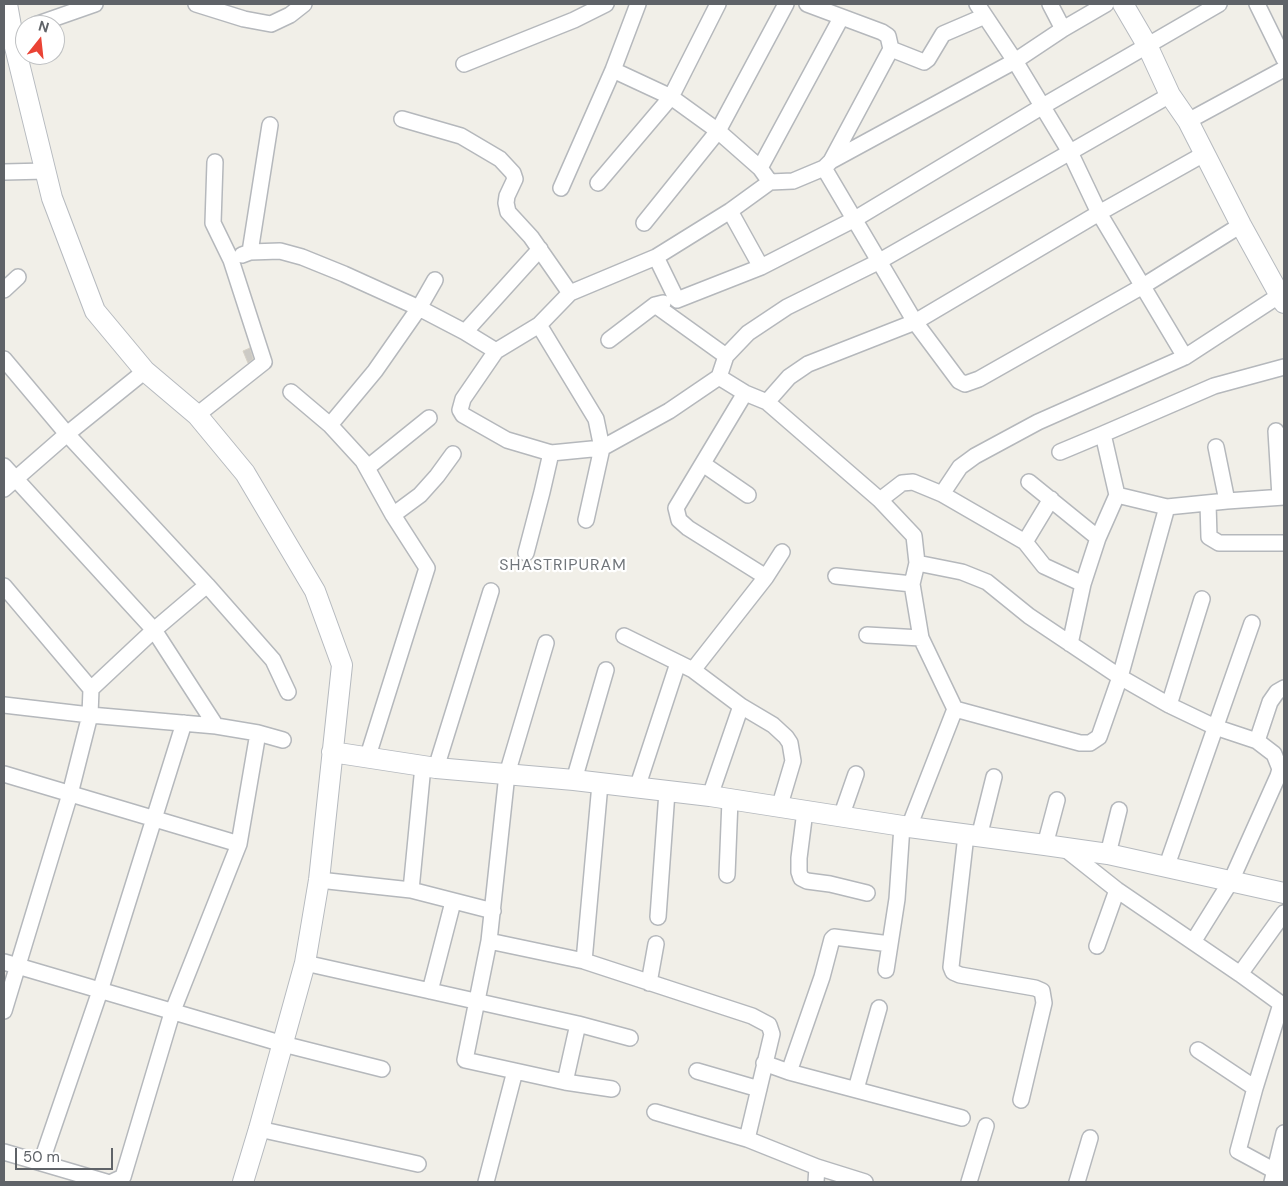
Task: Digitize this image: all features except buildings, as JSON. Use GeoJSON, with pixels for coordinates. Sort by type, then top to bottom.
{"type":"FeatureCollection","features":[{"type":"Feature","properties":{"kind":"street"},"geometry":{"type":"LineString","coordinates":[[7,4],[52,198],[95,311],[145,371],[197,415],[246,473],[314,591],[342,665],[319,880],[305,963],[260,1129],[243,1182]]}},
{"type":"Feature","properties":{"kind":"street"},"geometry":{"type":"LineString","coordinates":[[64,15],[96,4]]}},
{"type":"Feature","properties":{"kind":"street"},"geometry":{"type":"LineString","coordinates":[[196,4],[245,11],[271,24],[290,15],[304,4]]}},
{"type":"Feature","properties":{"kind":"street"},"geometry":{"type":"LineString","coordinates":[[464,64],[574,20],[606,4]]}},
{"type":"Feature","properties":{"kind":"street"},"geometry":{"type":"LineString","coordinates":[[561,188],[613,70],[638,4]]}},
{"type":"Feature","properties":{"kind":"street"},"geometry":{"type":"LineString","coordinates":[[598,183],[671,98],[718,4]]}},
{"type":"Feature","properties":{"kind":"street"},"geometry":{"type":"LineString","coordinates":[[644,223],[718,131],[786,4]]}},
{"type":"Feature","properties":{"kind":"street"},"geometry":{"type":"LineString","coordinates":[[807,4],[882,32],[888,36],[891,48],[828,164]]}},
{"type":"Feature","properties":{"kind":"street"},"geometry":{"type":"LineString","coordinates":[[1050,4],[1063,29]]}},
{"type":"Feature","properties":{"kind":"street"},"geometry":{"type":"LineString","coordinates":[[1106,4],[1015,60],[828,164],[793,181],[770,182],[730,211],[656,257],[570,293],[539,325],[496,351],[463,399],[460,410],[463,415],[507,440],[551,453],[602,448],[669,411],[719,377],[726,356],[748,333],[787,307],[878,262],[1170,95]]}},
{"type":"Feature","properties":{"kind":"street"},"geometry":{"type":"LineString","coordinates":[[942,494],[960,467],[976,456],[1038,422],[1185,357],[1282,299],[1241,225],[1188,121],[1170,95],[1147,45],[1123,4]]}},
{"type":"Feature","properties":{"kind":"street"},"geometry":{"type":"LineString","coordinates":[[609,340],[655,305],[677,300],[761,267],[855,219],[1042,106],[1218,4]]}},
{"type":"Feature","properties":{"kind":"street"},"geometry":{"type":"LineString","coordinates":[[1257,4],[1284,59]]}},
{"type":"Feature","properties":{"kind":"street"},"geometry":{"type":"LineString","coordinates":[[891,48],[924,62],[928,59],[943,34],[982,10],[1015,60],[1070,152],[1099,213],[1185,357]]}},
{"type":"Feature","properties":{"kind":"street"},"geometry":{"type":"LineString","coordinates":[[760,168],[841,18]]}},
{"type":"Feature","properties":{"kind":"street"},"geometry":{"type":"LineString","coordinates":[[613,70],[671,98],[718,131],[760,168],[770,182]]}},
{"type":"Feature","properties":{"kind":"street"},"geometry":{"type":"LineString","coordinates":[[1188,121],[1284,70]]}},
{"type":"Feature","properties":{"kind":"street"},"geometry":{"type":"LineString","coordinates":[[402,119],[461,136],[500,159],[512,172],[515,179],[506,196],[508,212],[540,249],[570,293]]}},
{"type":"Feature","properties":{"kind":"street"},"geometry":{"type":"LineString","coordinates":[[250,252],[270,125]]}},
{"type":"Feature","properties":{"kind":"street"},"geometry":{"type":"LineString","coordinates":[[767,402],[789,377],[808,364],[915,322],[1099,213],[1204,154]]}},
{"type":"Feature","properties":{"kind":"street"},"geometry":{"type":"LineString","coordinates":[[197,415],[264,362],[231,260],[213,223],[215,162]]}},
{"type":"Feature","properties":{"kind":"street"},"geometry":{"type":"LineString","coordinates":[[828,164],[878,262],[915,322],[959,381],[965,384],[978,379],[1143,286],[1241,225]]}},
{"type":"Feature","properties":{"kind":"street"},"geometry":{"type":"LineString","coordinates":[[4,172],[46,171]]}},
{"type":"Feature","properties":{"kind":"street"},"geometry":{"type":"LineString","coordinates":[[730,211],[761,267]]}},
{"type":"Feature","properties":{"kind":"street"},"geometry":{"type":"LineString","coordinates":[[465,332],[540,249]]}},
{"type":"Feature","properties":{"kind":"street"},"geometry":{"type":"LineString","coordinates":[[231,260],[250,252],[280,251],[302,257],[419,308],[496,351]]}},
{"type":"Feature","properties":{"kind":"street"},"geometry":{"type":"LineString","coordinates":[[656,257],[677,300]]}},
{"type":"Feature","properties":{"kind":"street"},"geometry":{"type":"LineString","coordinates":[[4,290],[18,277]]}},
{"type":"Feature","properties":{"kind":"street"},"geometry":{"type":"LineString","coordinates":[[330,425],[375,371],[419,308],[435,280]]}},
{"type":"Feature","properties":{"kind":"street"},"geometry":{"type":"LineString","coordinates":[[655,305],[726,356]]}},
{"type":"Feature","properties":{"kind":"street"},"geometry":{"type":"LineString","coordinates":[[539,325],[596,419],[602,448],[586,520]]}},
{"type":"Feature","properties":{"kind":"street"},"geometry":{"type":"LineString","coordinates":[[4,359],[67,434],[207,585],[273,660],[288,692]]}},
{"type":"Feature","properties":{"kind":"street"},"geometry":{"type":"LineString","coordinates":[[1060,452],[1214,386],[1284,366]]}},
{"type":"Feature","properties":{"kind":"street"},"geometry":{"type":"LineString","coordinates":[[9,484],[145,371]]}},
{"type":"Feature","properties":{"kind":"street"},"geometry":{"type":"LineString","coordinates":[[719,377],[745,393],[767,402],[880,500],[914,536],[917,563],[912,584],[921,638],[955,709],[906,827],[886,970]]}},
{"type":"Feature","properties":{"kind":"street"},"geometry":{"type":"LineString","coordinates":[[291,392],[330,425],[363,461],[392,515],[427,568],[367,758]]}},
{"type":"Feature","properties":{"kind":"street"},"geometry":{"type":"LineString","coordinates":[[745,393],[676,508],[679,520],[688,528],[766,577]]}},
{"type":"Feature","properties":{"kind":"street"},"geometry":{"type":"LineString","coordinates":[[367,468],[429,418]]}},
{"type":"Feature","properties":{"kind":"street"},"geometry":{"type":"LineString","coordinates":[[1117,495],[1167,507],[1282,497],[1276,431]]}},
{"type":"Feature","properties":{"kind":"street"},"geometry":{"type":"LineString","coordinates":[[1070,644],[1083,584],[1098,538],[1117,495],[1103,434]]}},
{"type":"Feature","properties":{"kind":"street"},"geometry":{"type":"LineString","coordinates":[[1216,447],[1227,501]]}},
{"type":"Feature","properties":{"kind":"street"},"geometry":{"type":"LineString","coordinates":[[526,553],[551,453]]}},
{"type":"Feature","properties":{"kind":"street"},"geometry":{"type":"LineString","coordinates":[[392,515],[420,494],[453,454]]}},
{"type":"Feature","properties":{"kind":"street"},"geometry":{"type":"LineString","coordinates":[[703,464],[748,495]]}},
{"type":"Feature","properties":{"kind":"street"},"geometry":{"type":"LineString","coordinates":[[4,466],[9,484],[154,630],[216,726]]}},
{"type":"Feature","properties":{"kind":"street"},"geometry":{"type":"LineString","coordinates":[[880,500],[902,483],[913,482],[942,494],[1025,542],[1044,566],[1083,584]]}},
{"type":"Feature","properties":{"kind":"street"},"geometry":{"type":"LineString","coordinates":[[1029,482],[1098,538]]}},
{"type":"Feature","properties":{"kind":"street"},"geometry":{"type":"LineString","coordinates":[[1025,542],[1051,499]]}},
{"type":"Feature","properties":{"kind":"street"},"geometry":{"type":"LineString","coordinates":[[1208,503],[1208,537],[1219,543],[1284,543]]}},
{"type":"Feature","properties":{"kind":"street"},"geometry":{"type":"LineString","coordinates":[[955,709],[1080,743],[1090,743],[1099,737],[1120,677],[1167,507]]}},
{"type":"Feature","properties":{"kind":"street"},"geometry":{"type":"LineString","coordinates":[[693,670],[766,577],[782,552]]}},
{"type":"Feature","properties":{"kind":"street"},"geometry":{"type":"LineString","coordinates":[[917,563],[962,572],[987,582],[1029,616],[1120,677],[1169,705],[1215,727],[1257,741],[1274,754],[1281,777],[1231,881],[1193,942]]}},
{"type":"Feature","properties":{"kind":"street"},"geometry":{"type":"LineString","coordinates":[[836,576],[912,584]]}},
{"type":"Feature","properties":{"kind":"street"},"geometry":{"type":"LineString","coordinates":[[91,689],[154,630],[207,585]]}},
{"type":"Feature","properties":{"kind":"street"},"geometry":{"type":"LineString","coordinates":[[4,586],[91,689],[90,715],[70,794],[11,964],[4,1011]]}},
{"type":"Feature","properties":{"kind":"street"},"geometry":{"type":"LineString","coordinates":[[411,890],[429,767],[492,591]]}},
{"type":"Feature","properties":{"kind":"street"},"geometry":{"type":"LineString","coordinates":[[1169,705],[1202,599]]}},
{"type":"Feature","properties":{"kind":"street"},"geometry":{"type":"LineString","coordinates":[[1166,868],[1252,623]]}},
{"type":"Feature","properties":{"kind":"street"},"geometry":{"type":"LineString","coordinates":[[867,635],[921,638]]}},
{"type":"Feature","properties":{"kind":"street"},"geometry":{"type":"LineString","coordinates":[[624,636],[693,670],[741,706],[773,725],[786,737],[790,743],[793,761],[779,808]]}},
{"type":"Feature","properties":{"kind":"street"},"geometry":{"type":"LineString","coordinates":[[546,643],[507,774],[489,941],[465,1060],[565,1082],[612,1089]]}},
{"type":"Feature","properties":{"kind":"street"},"geometry":{"type":"LineString","coordinates":[[637,788],[678,663]]}},
{"type":"Feature","properties":{"kind":"street"},"geometry":{"type":"LineString","coordinates":[[574,780],[606,670]]}},
{"type":"Feature","properties":{"kind":"street"},"geometry":{"type":"LineString","coordinates":[[1257,741],[1270,702],[1276,692],[1284,688]]}},
{"type":"Feature","properties":{"kind":"street"},"geometry":{"type":"LineString","coordinates":[[4,705],[216,726],[258,733],[283,740]]}},
{"type":"Feature","properties":{"kind":"street"},"geometry":{"type":"LineString","coordinates":[[710,796],[741,706]]}},
{"type":"Feature","properties":{"kind":"street"},"geometry":{"type":"LineString","coordinates":[[41,1163],[100,991],[184,723]]}},
{"type":"Feature","properties":{"kind":"street"},"geometry":{"type":"LineString","coordinates":[[112,1182],[123,1178],[172,1013],[239,844],[258,733]]}},
{"type":"Feature","properties":{"kind":"street"},"geometry":{"type":"LineString","coordinates":[[332,752],[429,767],[574,780],[710,796],[906,827],[1055,846],[1108,854],[1284,893]]}},
{"type":"Feature","properties":{"kind":"street"},"geometry":{"type":"LineString","coordinates":[[4,774],[239,844]]}},
{"type":"Feature","properties":{"kind":"street"},"geometry":{"type":"LineString","coordinates":[[842,817],[856,774]]}},
{"type":"Feature","properties":{"kind":"street"},"geometry":{"type":"LineString","coordinates":[[994,777],[972,836],[951,966],[953,972],[960,975],[1035,988],[1042,991],[1044,1003],[1020,1100]]}},
{"type":"Feature","properties":{"kind":"street"},"geometry":{"type":"LineString","coordinates":[[584,961],[600,784]]}},
{"type":"Feature","properties":{"kind":"street"},"geometry":{"type":"LineString","coordinates":[[658,917],[667,792]]}},
{"type":"Feature","properties":{"kind":"street"},"geometry":{"type":"LineString","coordinates":[[727,875],[730,800]]}},
{"type":"Feature","properties":{"kind":"street"},"geometry":{"type":"LineString","coordinates":[[1055,846],[1057,800]]}},
{"type":"Feature","properties":{"kind":"street"},"geometry":{"type":"LineString","coordinates":[[1108,854],[1119,810]]}},
{"type":"Feature","properties":{"kind":"street"},"geometry":{"type":"LineString","coordinates":[[805,811],[799,858],[798,872],[800,878],[867,893]]}},
{"type":"Feature","properties":{"kind":"street"},"geometry":{"type":"LineString","coordinates":[[1055,846],[1283,1005],[1255,1088],[1238,1151],[1277,1176],[1284,1133]]}},
{"type":"Feature","properties":{"kind":"street"},"geometry":{"type":"LineString","coordinates":[[319,880],[411,890],[453,902],[493,910]]}},
{"type":"Feature","properties":{"kind":"street"},"geometry":{"type":"LineString","coordinates":[[1097,946],[1117,890]]}},
{"type":"Feature","properties":{"kind":"street"},"geometry":{"type":"LineString","coordinates":[[430,991],[453,902]]}},
{"type":"Feature","properties":{"kind":"street"},"geometry":{"type":"LineString","coordinates":[[1240,974],[1284,913]]}},
{"type":"Feature","properties":{"kind":"street"},"geometry":{"type":"LineString","coordinates":[[789,1072],[822,977],[832,939],[834,937],[890,944]]}},
{"type":"Feature","properties":{"kind":"street"},"geometry":{"type":"LineString","coordinates":[[489,941],[584,961],[752,1016],[769,1024],[772,1034],[746,1139]]}},
{"type":"Feature","properties":{"kind":"street"},"geometry":{"type":"LineString","coordinates":[[649,982],[656,944]]}},
{"type":"Feature","properties":{"kind":"street"},"geometry":{"type":"LineString","coordinates":[[305,963],[578,1024],[630,1038]]}},
{"type":"Feature","properties":{"kind":"street"},"geometry":{"type":"LineString","coordinates":[[11,964],[172,1013],[382,1069]]}},
{"type":"Feature","properties":{"kind":"street"},"geometry":{"type":"LineString","coordinates":[[856,1089],[879,1008]]}},
{"type":"Feature","properties":{"kind":"street"},"geometry":{"type":"LineString","coordinates":[[565,1082],[578,1024]]}},
{"type":"Feature","properties":{"kind":"street"},"geometry":{"type":"LineString","coordinates":[[1198,1050],[1255,1088]]}},
{"type":"Feature","properties":{"kind":"street"},"geometry":{"type":"LineString","coordinates":[[764,1063],[789,1072],[962,1118]]}},
{"type":"Feature","properties":{"kind":"street"},"geometry":{"type":"LineString","coordinates":[[486,1182],[515,1071]]}},
{"type":"Feature","properties":{"kind":"street"},"geometry":{"type":"LineString","coordinates":[[697,1071],[759,1089]]}},
{"type":"Feature","properties":{"kind":"street"},"geometry":{"type":"LineString","coordinates":[[655,1112],[746,1139],[817,1175],[865,1182]]}},
{"type":"Feature","properties":{"kind":"street"},"geometry":{"type":"LineString","coordinates":[[969,1182],[986,1126]]}},
{"type":"Feature","properties":{"kind":"street"},"geometry":{"type":"LineString","coordinates":[[260,1129],[418,1164]]}},
{"type":"Feature","properties":{"kind":"street"},"geometry":{"type":"LineString","coordinates":[[1077,1182],[1090,1138]]}},
{"type":"Feature","properties":{"kind":"street"},"geometry":{"type":"LineString","coordinates":[[4,1152],[106,1182]]}},
{"type":"Feature","properties":{"kind":"district","name":"SHASTRIPURAM"},"geometry":{"type":"Point","coordinates":[563,566]}}]}
